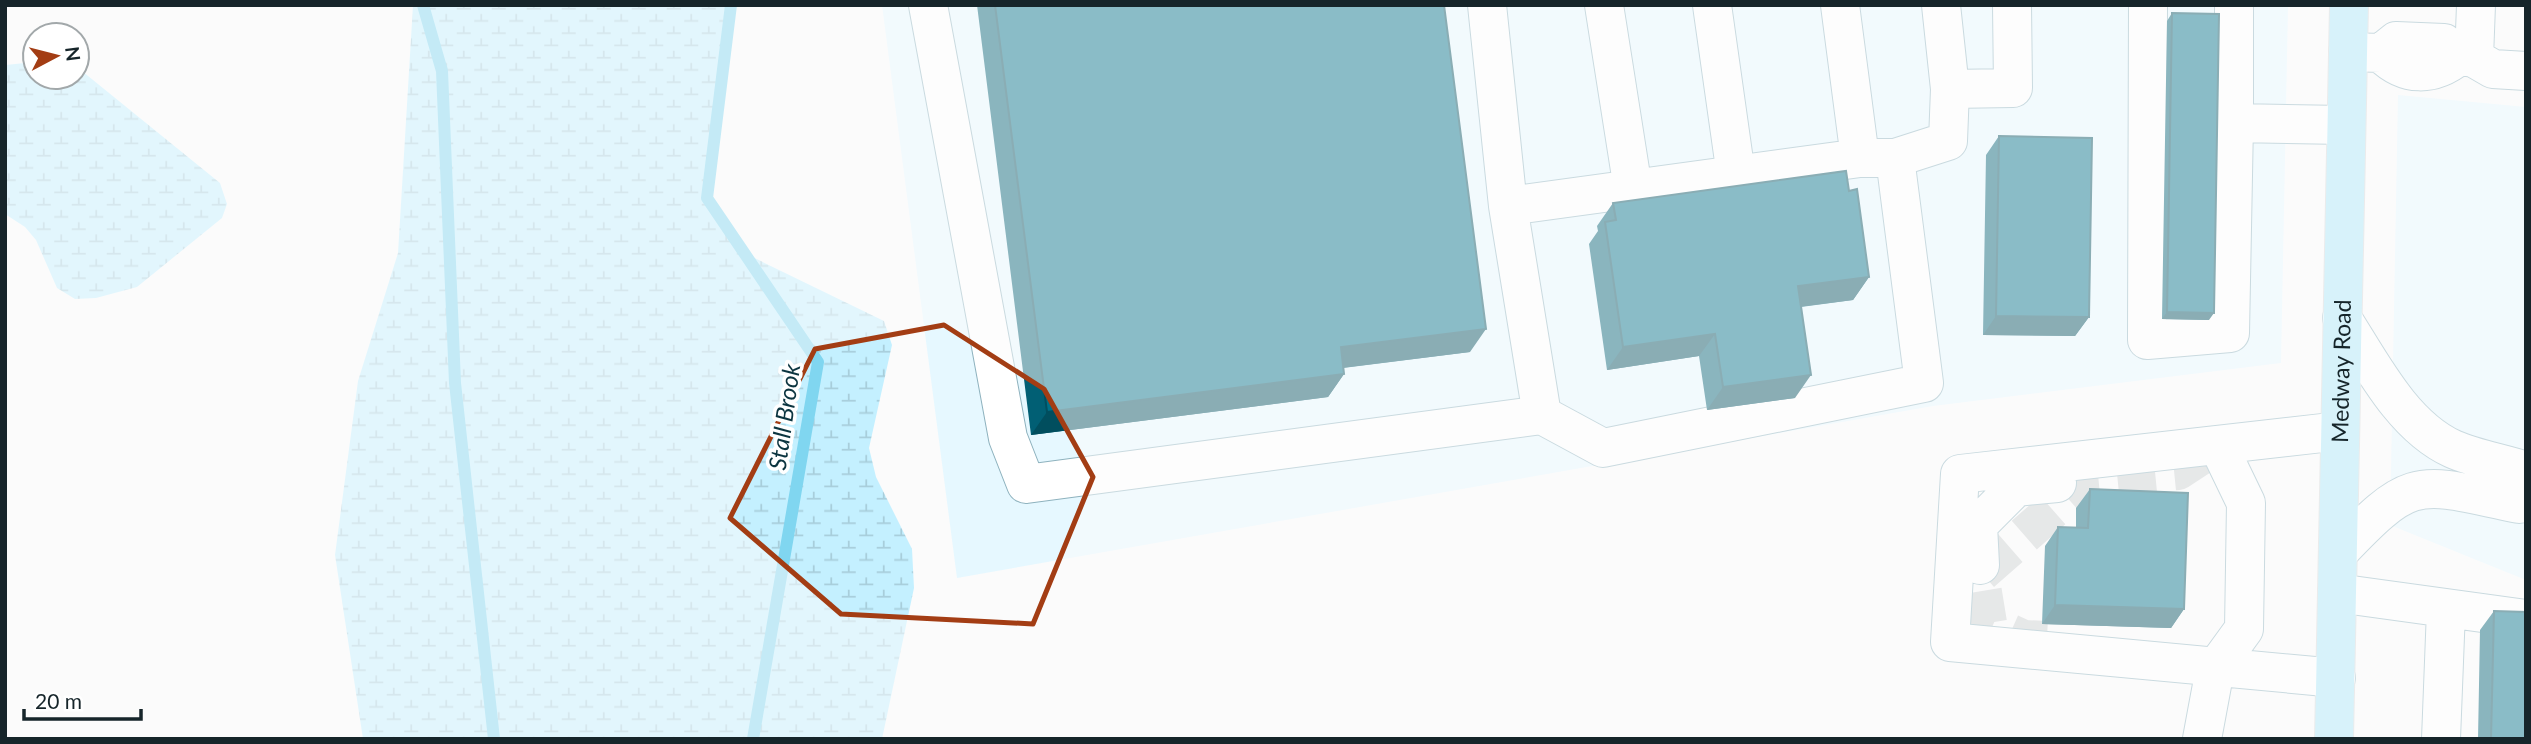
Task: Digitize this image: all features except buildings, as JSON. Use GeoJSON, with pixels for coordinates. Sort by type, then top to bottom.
{"type":"FeatureCollection","features":[{"type":"Feature","properties":{"kind":"main road","name":"Medway Road"},"geometry":{"type":"LineString","coordinates":[[2334,739],[2344,125],[2365,53],[2349,5]]}},
{"type":"Feature","properties":{"kind":"lane"},"geometry":{"type":"LineString","coordinates":[[928,5],[1007,438],[1026,484],[1542,415],[1603,447],[1924,383],[1877,158],[1840,5]]}},
{"type":"Feature","properties":{"kind":"lane"},"geometry":{"type":"LineString","coordinates":[[1487,5],[1508,206],[1542,415]]}},
{"type":"Feature","properties":{"kind":"lane"},"geometry":{"type":"LineString","coordinates":[[1604,5],[1633,189]]}},
{"type":"Feature","properties":{"kind":"lane"},"geometry":{"type":"LineString","coordinates":[[1712,5],[1736,175]]}},
{"type":"Feature","properties":{"kind":"lane"},"geometry":{"type":"LineString","coordinates":[[1508,206],[1877,158],[1948,141],[1950,89],[1941,5]]}},
{"type":"Feature","properties":{"kind":"lane"},"geometry":{"type":"LineString","coordinates":[[1950,89],[2013,88],[2012,5]]}},
{"type":"Feature","properties":{"kind":"lane"},"geometry":{"type":"LineString","coordinates":[[2148,5],[2157,61],[2157,104],[2155,277],[2147,340],[2230,333],[2221,275],[2221,231],[2225,125],[2224,62],[2234,5]]}},
{"type":"Feature","properties":{"kind":"lane"},"geometry":{"type":"LineString","coordinates":[[2466,57],[2476,5]]}},
{"type":"Feature","properties":{"kind":"lane"},"geometry":{"type":"LineString","coordinates":[[2365,53],[2396,41],[2444,43],[2493,69],[2526,71]]}},
{"type":"Feature","properties":{"kind":"lane"},"geometry":{"type":"LineString","coordinates":[[2225,125],[2344,125]]}},
{"type":"Feature","properties":{"kind":"lane"},"geometry":{"type":"LineString","coordinates":[[2342,318],[2385,384],[2412,417],[2436,439],[2452,448],[2526,471]]}},
{"type":"Feature","properties":{"kind":"lane"},"geometry":{"type":"LineString","coordinates":[[2336,678],[2215,669],[1950,642],[1960,474],[2340,430]]}},
{"type":"Feature","properties":{"kind":"lane"},"geometry":{"type":"LineString","coordinates":[[2202,739],[2215,669],[2244,629],[2246,503],[2218,444]]}},
{"type":"Feature","properties":{"kind":"lane"},"geometry":{"type":"LineString","coordinates":[[1980,575],[1978,525],[2016,487],[2087,480]]}},
{"type":"Feature","properties":{"kind":"lane"},"geometry":{"type":"LineString","coordinates":[[2338,553],[2381,509],[2404,493],[2436,487],[2519,505],[2526,500]]}},
{"type":"Feature","properties":{"kind":"lane"},"geometry":{"type":"LineString","coordinates":[[2337,593],[2446,610],[2514,615],[2526,619]]}},
{"type":"Feature","properties":{"kind":"lane"},"geometry":{"type":"LineString","coordinates":[[2441,739],[2446,610]]}},
{"type":"Feature","properties":{"kind":"highlighted area"},"geometry":{"type":"Polygon","coordinates":[[[944,325],[1044,389],[1093,477],[1033,624],[841,614],[730,518],[815,349],[944,325]]]}},
{"type":"Feature","properties":{"kind":"shaded area"},"geometry":{"type":"Polygon","coordinates":[[[882,5],[2288,5],[2281,363],[1933,406],[957,578],[882,5]]]}},
{"type":"Feature","properties":{"kind":"shaded area"},"geometry":{"type":"Polygon","coordinates":[[[2398,95],[2526,107],[2526,580],[2390,525],[2398,95]]]}},
{"type":"Feature","properties":{"kind":"green space"},"geometry":{"type":"Polygon","coordinates":[[[413,5],[728,5],[706,174],[720,223],[736,249],[884,321],[892,345],[869,448],[876,477],[912,549],[914,588],[882,739],[363,739],[335,555],[358,381],[398,253],[413,5]]]}},
{"type":"Feature","properties":{"kind":"green space"},"geometry":{"type":"Polygon","coordinates":[[[21,63],[21,91],[91,91],[91,78],[220,183],[227,204],[222,218],[137,287],[96,298],[75,299],[57,288],[36,240],[25,227],[5,214],[5,65],[21,63]]]}},
{"type":"Feature","properties":{"kind":"waterway","name":"Stall Brook"},"geometry":{"type":"LineString","coordinates":[[423,5],[442,71],[455,383],[494,739]]}},
{"type":"Feature","properties":{"kind":"waterway","name":"Stall Brook"},"geometry":{"type":"LineString","coordinates":[[731,5],[707,198],[818,362],[753,739]]}},
{"type":"Feature","properties":{"kind":"tunnel"},"geometry":{"type":"LineString","coordinates":[[2047,640],[2024,639],[1988,623],[1980,574],[2087,480],[2178,471],[2218,445]]}}]}
